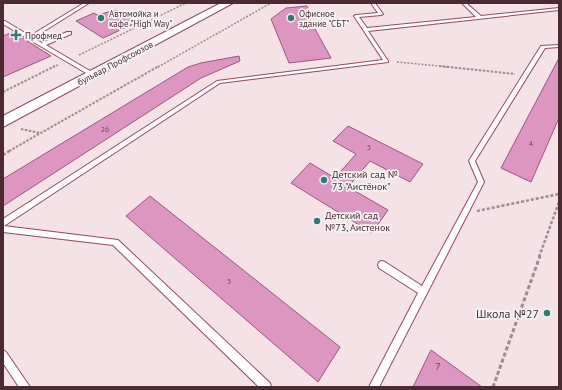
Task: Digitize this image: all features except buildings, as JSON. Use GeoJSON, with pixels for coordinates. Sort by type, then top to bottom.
{"type":"FeatureCollection","features":[{"type":"Feature","properties":{"kind":"street","name":"бульвар Профсоюзов"},"geometry":{"type":"LineString","coordinates":[[3,122],[228,3]]}},
{"type":"Feature","properties":{"kind":"lane"},"geometry":{"type":"LineString","coordinates":[[30,38],[87,3]]}},
{"type":"Feature","properties":{"kind":"lane"},"geometry":{"type":"LineString","coordinates":[[3,223],[218,82],[386,60],[356,16],[381,14],[373,3]]}},
{"type":"Feature","properties":{"kind":"lane"},"geometry":{"type":"LineString","coordinates":[[464,3],[472,3]]}},
{"type":"Feature","properties":{"kind":"lane"},"geometry":{"type":"LineString","coordinates":[[464,3],[480,18]]}},
{"type":"Feature","properties":{"kind":"lane"},"geometry":{"type":"LineString","coordinates":[[365,30],[559,10]]}},
{"type":"Feature","properties":{"kind":"lane"},"geometry":{"type":"LineString","coordinates":[[3,22],[93,75]]}},
{"type":"Feature","properties":{"kind":"lane"},"geometry":{"type":"LineString","coordinates":[[42,45],[69,33]]}},
{"type":"Feature","properties":{"kind":"lane"},"geometry":{"type":"LineString","coordinates":[[374,387],[481,182],[472,161],[543,47],[559,46]]}},
{"type":"Feature","properties":{"kind":"lane"},"geometry":{"type":"LineString","coordinates":[[3,228],[115,242],[266,387]]}},
{"type":"Feature","properties":{"kind":"lane"},"geometry":{"type":"LineString","coordinates":[[382,265],[424,292]]}},
{"type":"Feature","properties":{"kind":"lane"},"geometry":{"type":"LineString","coordinates":[[3,355],[25,387]]}},
{"type":"Feature","properties":{"kind":"path"},"geometry":{"type":"LineString","coordinates":[[3,92],[186,3]]}},
{"type":"Feature","properties":{"kind":"path"},"geometry":{"type":"LineString","coordinates":[[3,155],[271,3]]}},
{"type":"Feature","properties":{"kind":"path"},"geometry":{"type":"LineString","coordinates":[[386,60],[526,75]]}},
{"type":"Feature","properties":{"kind":"path"},"geometry":{"type":"LineString","coordinates":[[21,130],[41,134]]}},
{"type":"Feature","properties":{"kind":"path"},"geometry":{"type":"LineString","coordinates":[[465,214],[559,194]]}},
{"type":"Feature","properties":{"kind":"path"},"geometry":{"type":"LineString","coordinates":[[493,387],[559,202]]}},
{"type":"Feature","properties":{"kind":"place","name":"Автомойка и кафе \"High Way\""},"geometry":{"type":"Point","coordinates":[101,18]}},
{"type":"Feature","properties":{"kind":"place","name":"Офисное здание \"СБТ\""},"geometry":{"type":"Point","coordinates":[291,18]}},
{"type":"Feature","properties":{"kind":"place","name":"Профмед"},"geometry":{"type":"Point","coordinates":[16,35]}},
{"type":"Feature","properties":{"kind":"place","name":"Детский сад № 73 \"Аистёнок\""},"geometry":{"type":"Point","coordinates":[324,180]}},
{"type":"Feature","properties":{"kind":"place","name":"Детский сад №73, Аистенок"},"geometry":{"type":"Point","coordinates":[317,221]}},
{"type":"Feature","properties":{"kind":"place","name":"Школа №27"},"geometry":{"type":"Point","coordinates":[547,313]}}]}
